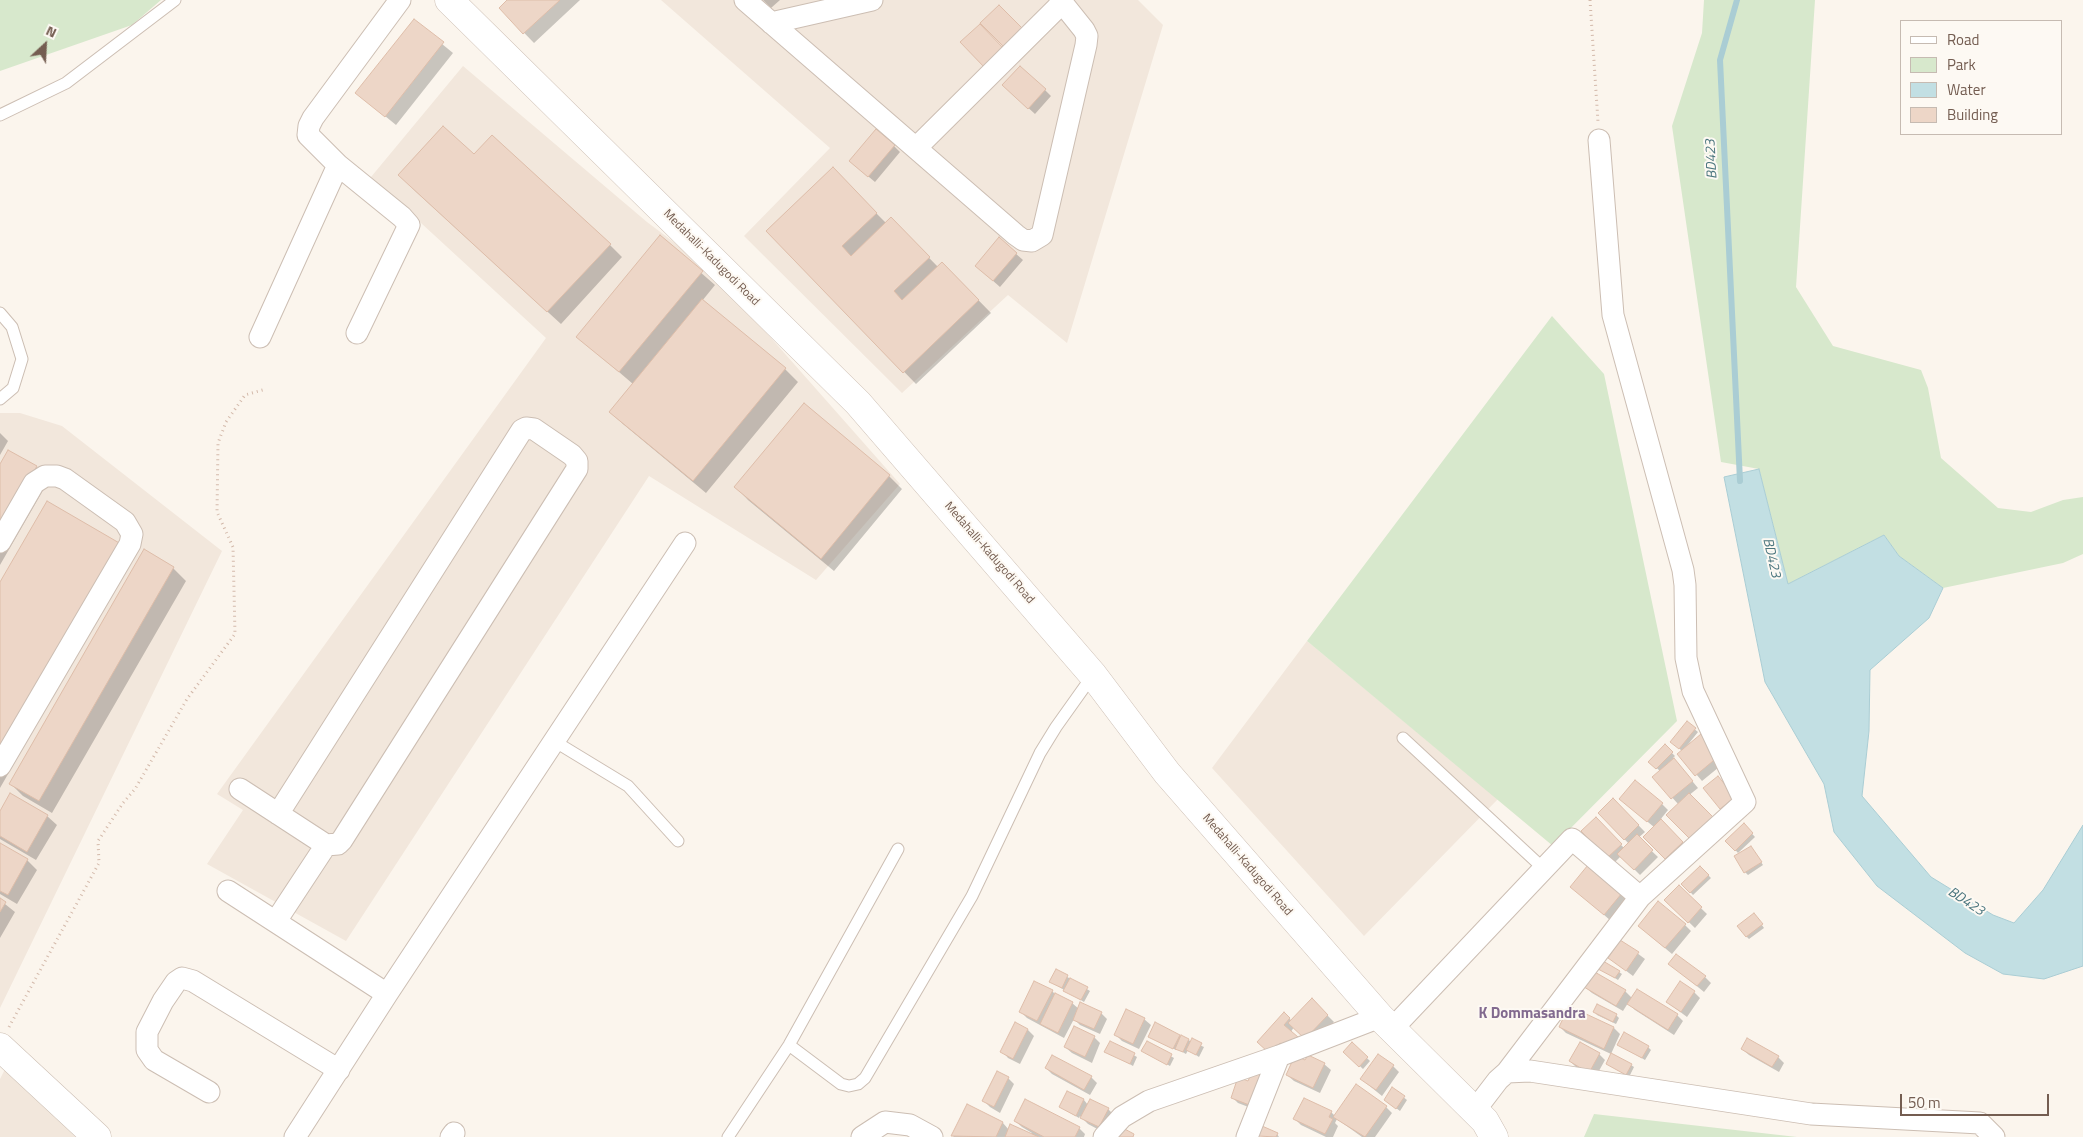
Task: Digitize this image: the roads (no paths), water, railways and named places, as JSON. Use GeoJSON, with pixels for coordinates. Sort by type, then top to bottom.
{"type":"FeatureCollection","features":[{"type":"Feature","properties":{"kind":"street"},"geometry":{"type":"LineString","coordinates":[[357,333],[409,225],[402,217],[338,164],[308,134],[309,126],[400,0]]}},
{"type":"Feature","properties":{"kind":"street","name":"Medahalli-Kadugodi Road"},"geometry":{"type":"LineString","coordinates":[[449,0],[858,403],[1093,675],[1167,772],[1386,1023],[1485,1120],[1494,1137]]}},
{"type":"Feature","properties":{"kind":"street"},"geometry":{"type":"LineString","coordinates":[[745,0],[1016,235],[1023,240],[1032,241],[1042,236],[1087,36],[1061,1],[916,148]]}},
{"type":"Feature","properties":{"kind":"street"},"geometry":{"type":"LineString","coordinates":[[772,23],[872,0]]}},
{"type":"Feature","properties":{"kind":"street"},"geometry":{"type":"LineString","coordinates":[[1475,1110],[1498,1080],[1507,1072],[1640,897],[1745,802],[1693,690],[1686,658],[1683,570],[1614,315],[1599,140]]}},
{"type":"Feature","properties":{"kind":"street"},"geometry":{"type":"LineString","coordinates":[[260,337],[338,164]]}},
{"type":"Feature","properties":{"kind":"street"},"geometry":{"type":"LineString","coordinates":[[240,789],[278,814],[326,845],[338,844],[342,840],[577,469],[577,460],[572,455],[534,429],[526,428],[522,430],[278,814]]}},
{"type":"Feature","properties":{"kind":"street"},"geometry":{"type":"LineString","coordinates":[[0,542],[34,484],[45,476],[57,476],[65,479],[125,522],[132,534],[130,544],[0,766]]}},
{"type":"Feature","properties":{"kind":"street"},"geometry":{"type":"LineString","coordinates":[[295,1137],[387,994],[685,543]]}},
{"type":"Feature","properties":{"kind":"street"},"geometry":{"type":"LineString","coordinates":[[1104,1137],[1122,1118],[1149,1101],[1279,1056],[1386,1023],[1544,869],[1572,839],[1640,897]]}},
{"type":"Feature","properties":{"kind":"street"},"geometry":{"type":"LineString","coordinates":[[276,922],[326,845]]}},
{"type":"Feature","properties":{"kind":"street"},"geometry":{"type":"LineString","coordinates":[[228,891],[387,994]]}},
{"type":"Feature","properties":{"kind":"street"},"geometry":{"type":"LineString","coordinates":[[209,1092],[154,1060],[147,1050],[147,1032],[163,1000],[176,982],[182,978],[193,981],[339,1070]]}},
{"type":"Feature","properties":{"kind":"street"},"geometry":{"type":"LineString","coordinates":[[2,1041],[97,1137]]}},
{"type":"Feature","properties":{"kind":"street"},"geometry":{"type":"LineString","coordinates":[[1247,1137],[1279,1056]]}},
{"type":"Feature","properties":{"kind":"street"},"geometry":{"type":"LineString","coordinates":[[1507,1072],[1530,1071],[1811,1114],[1980,1123],[1994,1137]]}},
{"type":"Feature","properties":{"kind":"street"},"geometry":{"type":"LineString","coordinates":[[862,1137],[886,1122],[910,1125],[932,1137]]}},
{"type":"Feature","properties":{"kind":"lane"},"geometry":{"type":"LineString","coordinates":[[0,115],[66,83],[175,0]]}},
{"type":"Feature","properties":{"kind":"lane"},"geometry":{"type":"LineString","coordinates":[[0,313],[12,327],[22,359],[14,388],[0,399]]}},
{"type":"Feature","properties":{"kind":"lane"},"geometry":{"type":"LineString","coordinates":[[789,1045],[841,1084],[849,1086],[858,1084],[865,1078],[972,896],[1040,753],[1093,675]]}},
{"type":"Feature","properties":{"kind":"lane"},"geometry":{"type":"LineString","coordinates":[[1403,738],[1544,869]]}},
{"type":"Feature","properties":{"kind":"lane"},"geometry":{"type":"LineString","coordinates":[[554,741],[628,786],[678,841]]}},
{"type":"Feature","properties":{"kind":"lane"},"geometry":{"type":"LineString","coordinates":[[728,1137],[789,1045],[898,849]]}},
{"type":"Feature","properties":{"kind":"water"},"geometry":{"type":"Polygon","coordinates":[[[1759,469],[1788,584],[1884,535],[1899,556],[1943,588],[1929,618],[1870,670],[1869,731],[1862,796],[1931,877],[1993,915],[2014,923],[2043,890],[2083,825],[2083,966],[2044,979],[2003,974],[1965,953],[1877,886],[1834,832],[1824,784],[1765,682],[1724,477],[1759,469]]]}},
{"type":"Feature","properties":{"kind":"waterway","name":"BD423"},"geometry":{"type":"LineString","coordinates":[[1737,0],[1720,60],[1740,481]]}},
{"type":"Feature","properties":{"kind":"district","name":"K Dommasandra"},"geometry":{"type":"Point","coordinates":[1532,1014]}}]}
